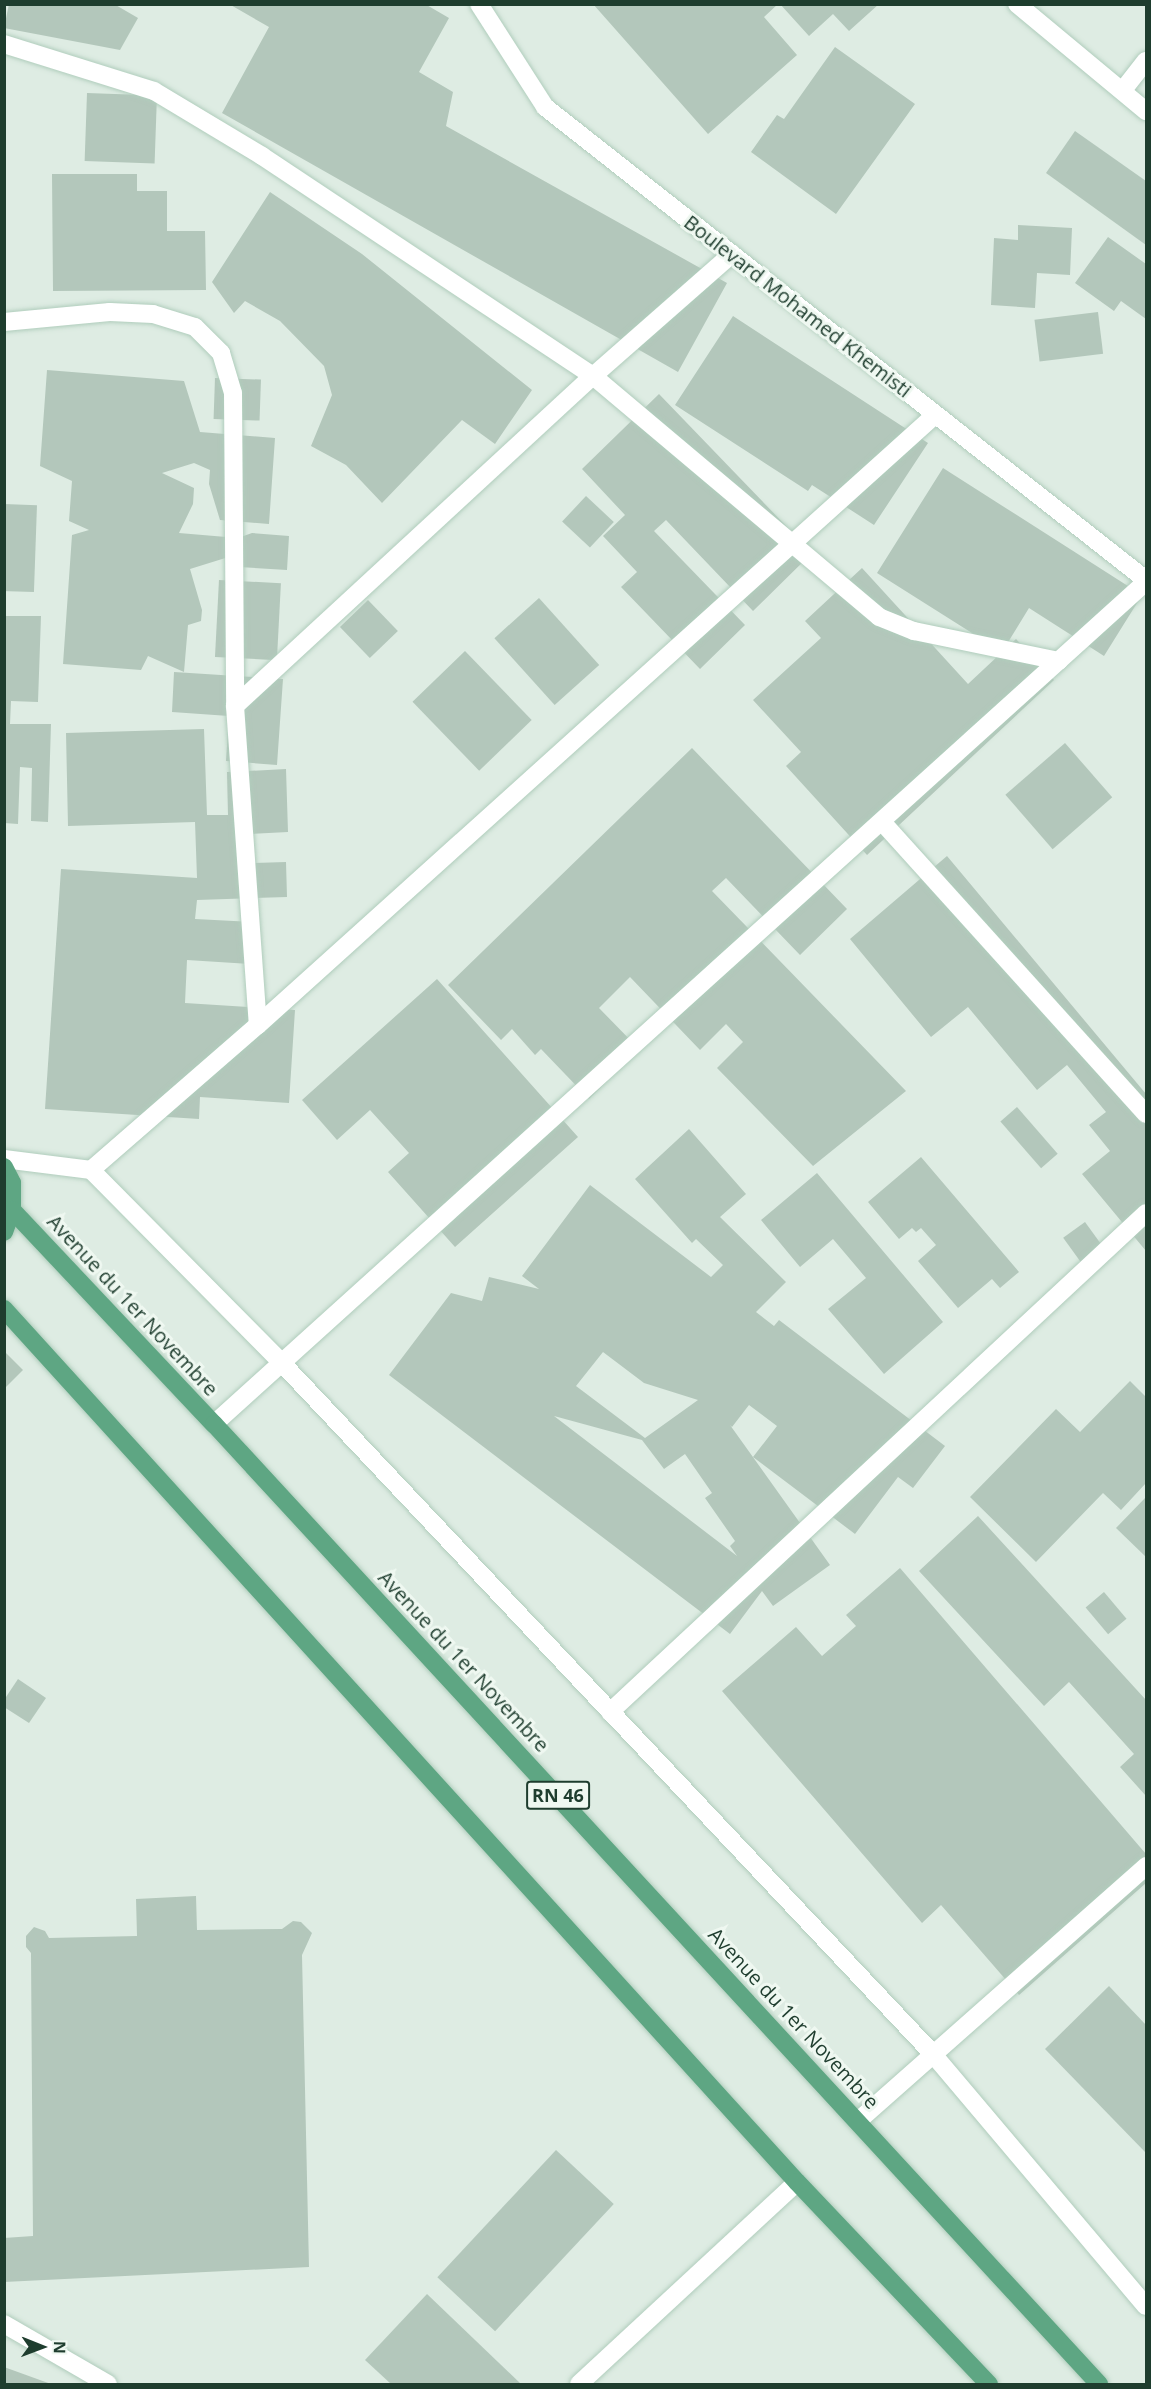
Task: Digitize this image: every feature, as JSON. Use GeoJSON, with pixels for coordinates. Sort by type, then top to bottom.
{"type":"FeatureCollection","features":[{"type":"Feature","properties":{"kind":"main road"},"geometry":{"type":"LineString","coordinates":[[4,1167],[12,1183],[12,1210],[4,1232]]}},
{"type":"Feature","properties":{"kind":"main road","name":"Avenue du 1er Novembre"},"geometry":{"type":"LineString","coordinates":[[12,1210],[214,1424],[1099,2385]]}},
{"type":"Feature","properties":{"kind":"main road"},"geometry":{"type":"LineString","coordinates":[[4,1309],[797,2182],[989,2385]]}},
{"type":"Feature","properties":{"kind":"street","name":"Boulevard Mohamed Khemisti"},"geometry":{"type":"LineString","coordinates":[[480,4],[546,107],[1146,581]]}},
{"type":"Feature","properties":{"kind":"street"},"geometry":{"type":"LineString","coordinates":[[1017,4],[1124,90],[1146,111]]}},
{"type":"Feature","properties":{"kind":"street"},"geometry":{"type":"LineString","coordinates":[[4,44],[154,91],[262,156],[593,376],[793,541],[879,617],[914,632],[1059,662]]}},
{"type":"Feature","properties":{"kind":"street"},"geometry":{"type":"LineString","coordinates":[[1124,90],[1146,61]]}},
{"type":"Feature","properties":{"kind":"street"},"geometry":{"type":"LineString","coordinates":[[235,706],[593,376],[732,254]]}},
{"type":"Feature","properties":{"kind":"street"},"geometry":{"type":"LineString","coordinates":[[4,322],[110,312],[153,314],[195,327],[221,353],[233,393],[235,706],[258,1025]]}},
{"type":"Feature","properties":{"kind":"street"},"geometry":{"type":"LineString","coordinates":[[91,1170],[258,1025],[935,414]]}},
{"type":"Feature","properties":{"kind":"street"},"geometry":{"type":"LineString","coordinates":[[214,1424],[280,1361],[883,823],[1146,581]]}},
{"type":"Feature","properties":{"kind":"street"},"geometry":{"type":"LineString","coordinates":[[883,823],[1146,1114]]}},
{"type":"Feature","properties":{"kind":"street"},"geometry":{"type":"LineString","coordinates":[[4,1159],[91,1170],[280,1361],[932,2053],[1146,2306]]}},
{"type":"Feature","properties":{"kind":"street"},"geometry":{"type":"LineString","coordinates":[[610,1712],[1146,1213]]}},
{"type":"Feature","properties":{"kind":"street"},"geometry":{"type":"LineString","coordinates":[[858,2121],[932,2053],[1146,1866]]}},
{"type":"Feature","properties":{"kind":"street"},"geometry":{"type":"LineString","coordinates":[[579,2385],[797,2182]]}},
{"type":"Feature","properties":{"kind":"street"},"geometry":{"type":"LineString","coordinates":[[4,2324],[108,2385]]}},
{"type":"Feature","properties":{"kind":"building"},"geometry":{"type":"Polygon","coordinates":[[[9,4],[114,4],[138,18],[120,50],[4,28],[9,4]]]}},
{"type":"Feature","properties":{"kind":"building"},"geometry":{"type":"Polygon","coordinates":[[[229,4],[425,4],[449,18],[419,72],[453,92],[446,126],[727,283],[678,372],[222,113],[269,27],[229,4]]]}},
{"type":"Feature","properties":{"kind":"building"},"geometry":{"type":"Polygon","coordinates":[[[593,4],[778,4],[764,17],[797,55],[708,134],[593,4]]]}},
{"type":"Feature","properties":{"kind":"building"},"geometry":{"type":"Polygon","coordinates":[[[780,4],[879,4],[849,31],[833,14],[809,36],[780,4]]]}},
{"type":"Feature","properties":{"kind":"building"},"geometry":{"type":"Polygon","coordinates":[[[835,47],[915,104],[836,214],[751,152],[777,115],[784,119],[835,47]]]}},
{"type":"Feature","properties":{"kind":"building"},"geometry":{"type":"Polygon","coordinates":[[[87,93],[157,95],[155,163],[85,161],[87,93]]]}},
{"type":"Feature","properties":{"kind":"building"},"geometry":{"type":"Polygon","coordinates":[[[1075,131],[1146,181],[1146,245],[1046,173],[1075,131]]]}},
{"type":"Feature","properties":{"kind":"building"},"geometry":{"type":"Polygon","coordinates":[[[52,174],[137,174],[137,191],[167,191],[167,231],[205,231],[206,290],[53,291],[52,174]]]}},
{"type":"Feature","properties":{"kind":"building"},"geometry":{"type":"Polygon","coordinates":[[[270,192],[362,254],[532,390],[495,444],[462,420],[382,503],[346,465],[311,446],[332,395],[324,366],[280,321],[245,301],[234,313],[212,282],[270,192]]]}},
{"type":"Feature","properties":{"kind":"building"},"geometry":{"type":"Polygon","coordinates":[[[1018,225],[1072,228],[1070,275],[1037,273],[1035,308],[991,305],[994,238],[1018,240],[1018,225]]]}},
{"type":"Feature","properties":{"kind":"building"},"geometry":{"type":"Polygon","coordinates":[[[1108,237],[1146,264],[1146,319],[1121,301],[1114,311],[1075,283],[1108,237]]]}},
{"type":"Feature","properties":{"kind":"building"},"geometry":{"type":"Polygon","coordinates":[[[1098,312],[1103,354],[1040,361],[1034,320],[1098,312]]]}},
{"type":"Feature","properties":{"kind":"building"},"geometry":{"type":"Polygon","coordinates":[[[733,316],[928,443],[874,525],[812,485],[808,491],[675,405],[733,316]]]}},
{"type":"Feature","properties":{"kind":"building"},"geometry":{"type":"Polygon","coordinates":[[[47,370],[184,381],[200,432],[275,438],[269,524],[220,520],[209,484],[210,470],[194,463],[162,473],[194,488],[193,504],[179,533],[238,538],[252,533],[289,536],[287,570],[239,567],[235,555],[190,569],[202,610],[201,621],[188,625],[184,672],[148,656],[141,670],[63,664],[72,535],[89,530],[69,521],[72,481],[40,466],[47,370]]]}},
{"type":"Feature","properties":{"kind":"building"},"geometry":{"type":"Polygon","coordinates":[[[215,378],[261,380],[260,421],[214,419],[215,378]]]}},
{"type":"Feature","properties":{"kind":"building"},"geometry":{"type":"Polygon","coordinates":[[[659,394],[812,553],[753,611],[666,520],[654,531],[745,625],[700,669],[621,587],[637,572],[603,536],[625,515],[582,469],[659,394]]]}},
{"type":"Feature","properties":{"kind":"building"},"geometry":{"type":"Polygon","coordinates":[[[943,468],[1142,595],[1104,656],[1029,608],[1002,652],[877,573],[943,468]]]}},
{"type":"Feature","properties":{"kind":"building"},"geometry":{"type":"Polygon","coordinates":[[[586,496],[614,522],[590,548],[562,522],[586,496]]]}},
{"type":"Feature","properties":{"kind":"building"},"geometry":{"type":"Polygon","coordinates":[[[4,504],[37,505],[34,592],[4,591],[4,504]]]}},
{"type":"Feature","properties":{"kind":"building"},"geometry":{"type":"Polygon","coordinates":[[[862,568],[968,684],[1016,639],[1054,680],[867,855],[786,766],[801,752],[753,700],[821,638],[805,621],[862,568]]]}},
{"type":"Feature","properties":{"kind":"building"},"geometry":{"type":"Polygon","coordinates":[[[219,580],[281,583],[277,660],[215,657],[219,580]]]}},
{"type":"Feature","properties":{"kind":"building"},"geometry":{"type":"Polygon","coordinates":[[[539,598],[599,665],[555,705],[494,638],[539,598]]]}},
{"type":"Feature","properties":{"kind":"building"},"geometry":{"type":"Polygon","coordinates":[[[368,600],[398,631],[370,658],[340,627],[368,600]]]}},
{"type":"Feature","properties":{"kind":"building"},"geometry":{"type":"Polygon","coordinates":[[[4,616],[41,616],[38,702],[11,701],[10,724],[51,724],[48,822],[31,821],[32,768],[20,767],[18,824],[4,823],[4,616]]]}},
{"type":"Feature","properties":{"kind":"building"},"geometry":{"type":"Polygon","coordinates":[[[465,651],[532,720],[479,771],[412,702],[465,651]]]}},
{"type":"Feature","properties":{"kind":"building"},"geometry":{"type":"Polygon","coordinates":[[[174,672],[283,679],[277,765],[226,761],[229,716],[172,712],[174,672]]]}},
{"type":"Feature","properties":{"kind":"building"},"geometry":{"type":"Polygon","coordinates":[[[204,729],[207,815],[228,815],[227,772],[286,769],[288,832],[251,834],[252,863],[286,862],[287,897],[197,900],[195,919],[253,922],[250,964],[187,960],[185,1003],[295,1010],[289,1103],[200,1097],[199,1119],[45,1109],[61,869],[197,878],[195,822],[68,826],[66,733],[204,729]]]}},
{"type":"Feature","properties":{"kind":"building"},"geometry":{"type":"Polygon","coordinates":[[[1065,743],[1112,797],[1053,849],[1005,795],[1065,743]]]}},
{"type":"Feature","properties":{"kind":"building"},"geometry":{"type":"Polygon","coordinates":[[[692,748],[847,909],[800,955],[726,878],[712,891],[906,1091],[813,1166],[717,1068],[743,1042],[726,1024],[700,1050],[630,977],[599,1008],[639,1049],[589,1099],[541,1049],[535,1055],[512,1029],[501,1040],[448,985],[692,748]]]}},
{"type":"Feature","properties":{"kind":"building"},"geometry":{"type":"Polygon","coordinates":[[[947,856],[1146,1094],[1146,1251],[1082,1174],[1110,1151],[1089,1125],[1106,1112],[1067,1065],[1037,1090],[968,1007],[931,1037],[850,939],[947,856]]]}},
{"type":"Feature","properties":{"kind":"building"},"geometry":{"type":"Polygon","coordinates":[[[437,979],[578,1137],[455,1247],[388,1172],[409,1153],[370,1110],[337,1140],[302,1100],[437,979]]]}},
{"type":"Feature","properties":{"kind":"building"},"geometry":{"type":"Polygon","coordinates":[[[1017,1107],[1058,1154],[1041,1168],[1000,1121],[1017,1107]]]}},
{"type":"Feature","properties":{"kind":"building"},"geometry":{"type":"Polygon","coordinates":[[[689,1129],[746,1194],[720,1217],[786,1282],[756,1312],[774,1326],[779,1320],[945,1446],[913,1488],[898,1477],[855,1534],[753,1457],[777,1426],[749,1405],[732,1427],[730,1425],[830,1565],[773,1606],[762,1591],[730,1634],[389,1375],[451,1293],[482,1301],[489,1277],[539,1289],[522,1276],[590,1185],[711,1277],[723,1265],[696,1239],[692,1243],[635,1179],[689,1129]],[[603,1352],[576,1386],[645,1438],[698,1400],[644,1383],[603,1352]],[[554,1416],[737,1556],[730,1546],[735,1541],[705,1498],[712,1493],[685,1454],[664,1469],[642,1440],[554,1416]]]}},
{"type":"Feature","properties":{"kind":"building"},"geometry":{"type":"Polygon","coordinates":[[[921,1157],[1019,1272],[1000,1288],[992,1279],[958,1308],[918,1261],[936,1245],[921,1228],[916,1232],[912,1228],[899,1239],[868,1202],[921,1157]]]}},
{"type":"Feature","properties":{"kind":"building"},"geometry":{"type":"Polygon","coordinates":[[[817,1173],[943,1322],[884,1374],[828,1309],[866,1278],[833,1239],[800,1267],[761,1220],[817,1173]]]}},
{"type":"Feature","properties":{"kind":"building"},"geometry":{"type":"Polygon","coordinates":[[[1085,1222],[1109,1255],[1087,1271],[1063,1238],[1085,1222]]]}},
{"type":"Feature","properties":{"kind":"building"},"geometry":{"type":"Polygon","coordinates":[[[4,1351],[23,1370],[4,1389],[4,1351]]]}},
{"type":"Feature","properties":{"kind":"building"},"geometry":{"type":"Polygon","coordinates":[[[1130,1381],[1146,1397],[1146,1483],[1121,1510],[1103,1493],[1036,1562],[970,1497],[1056,1409],[1080,1432],[1130,1381]]]}},
{"type":"Feature","properties":{"kind":"building"},"geometry":{"type":"Polygon","coordinates":[[[1146,1497],[1146,1557],[1116,1528],[1146,1497]]]}},
{"type":"Feature","properties":{"kind":"building"},"geometry":{"type":"Polygon","coordinates":[[[978,1516],[1146,1700],[1146,1796],[1120,1767],[1134,1754],[1069,1682],[1044,1706],[919,1571],[978,1516]]]}},
{"type":"Feature","properties":{"kind":"building"},"geometry":{"type":"Polygon","coordinates":[[[900,1568],[1146,1854],[1146,1883],[1019,1995],[941,1905],[922,1923],[722,1691],[796,1627],[822,1656],[856,1626],[846,1615],[900,1568]]]}},
{"type":"Feature","properties":{"kind":"building"},"geometry":{"type":"Polygon","coordinates":[[[1104,1592],[1126,1619],[1108,1634],[1086,1607],[1104,1592]]]}},
{"type":"Feature","properties":{"kind":"building"},"geometry":{"type":"Polygon","coordinates":[[[18,1679],[46,1698],[29,1723],[4,1707],[4,1700],[18,1679]]]}},
{"type":"Feature","properties":{"kind":"building"},"geometry":{"type":"Polygon","coordinates":[[[196,1896],[197,1930],[282,1929],[293,1921],[301,1922],[312,1933],[302,1955],[309,2267],[4,2282],[4,2238],[33,2236],[31,1953],[26,1947],[26,1936],[34,1927],[45,1931],[49,1938],[137,1936],[136,1899],[196,1896]]]}},
{"type":"Feature","properties":{"kind":"building"},"geometry":{"type":"Polygon","coordinates":[[[1109,1986],[1146,2025],[1146,2153],[1045,2049],[1109,1986]]]}},
{"type":"Feature","properties":{"kind":"building"},"geometry":{"type":"Polygon","coordinates":[[[556,2150],[614,2204],[495,2331],[437,2277],[556,2150]]]}},
{"type":"Feature","properties":{"kind":"building"},"geometry":{"type":"Polygon","coordinates":[[[427,2294],[521,2384],[391,2384],[365,2360],[427,2294]]]}},
{"type":"Feature","properties":{"kind":"building"},"geometry":{"type":"Polygon","coordinates":[[[4,2367],[51,2384],[4,2384],[4,2367]]]}}]}
